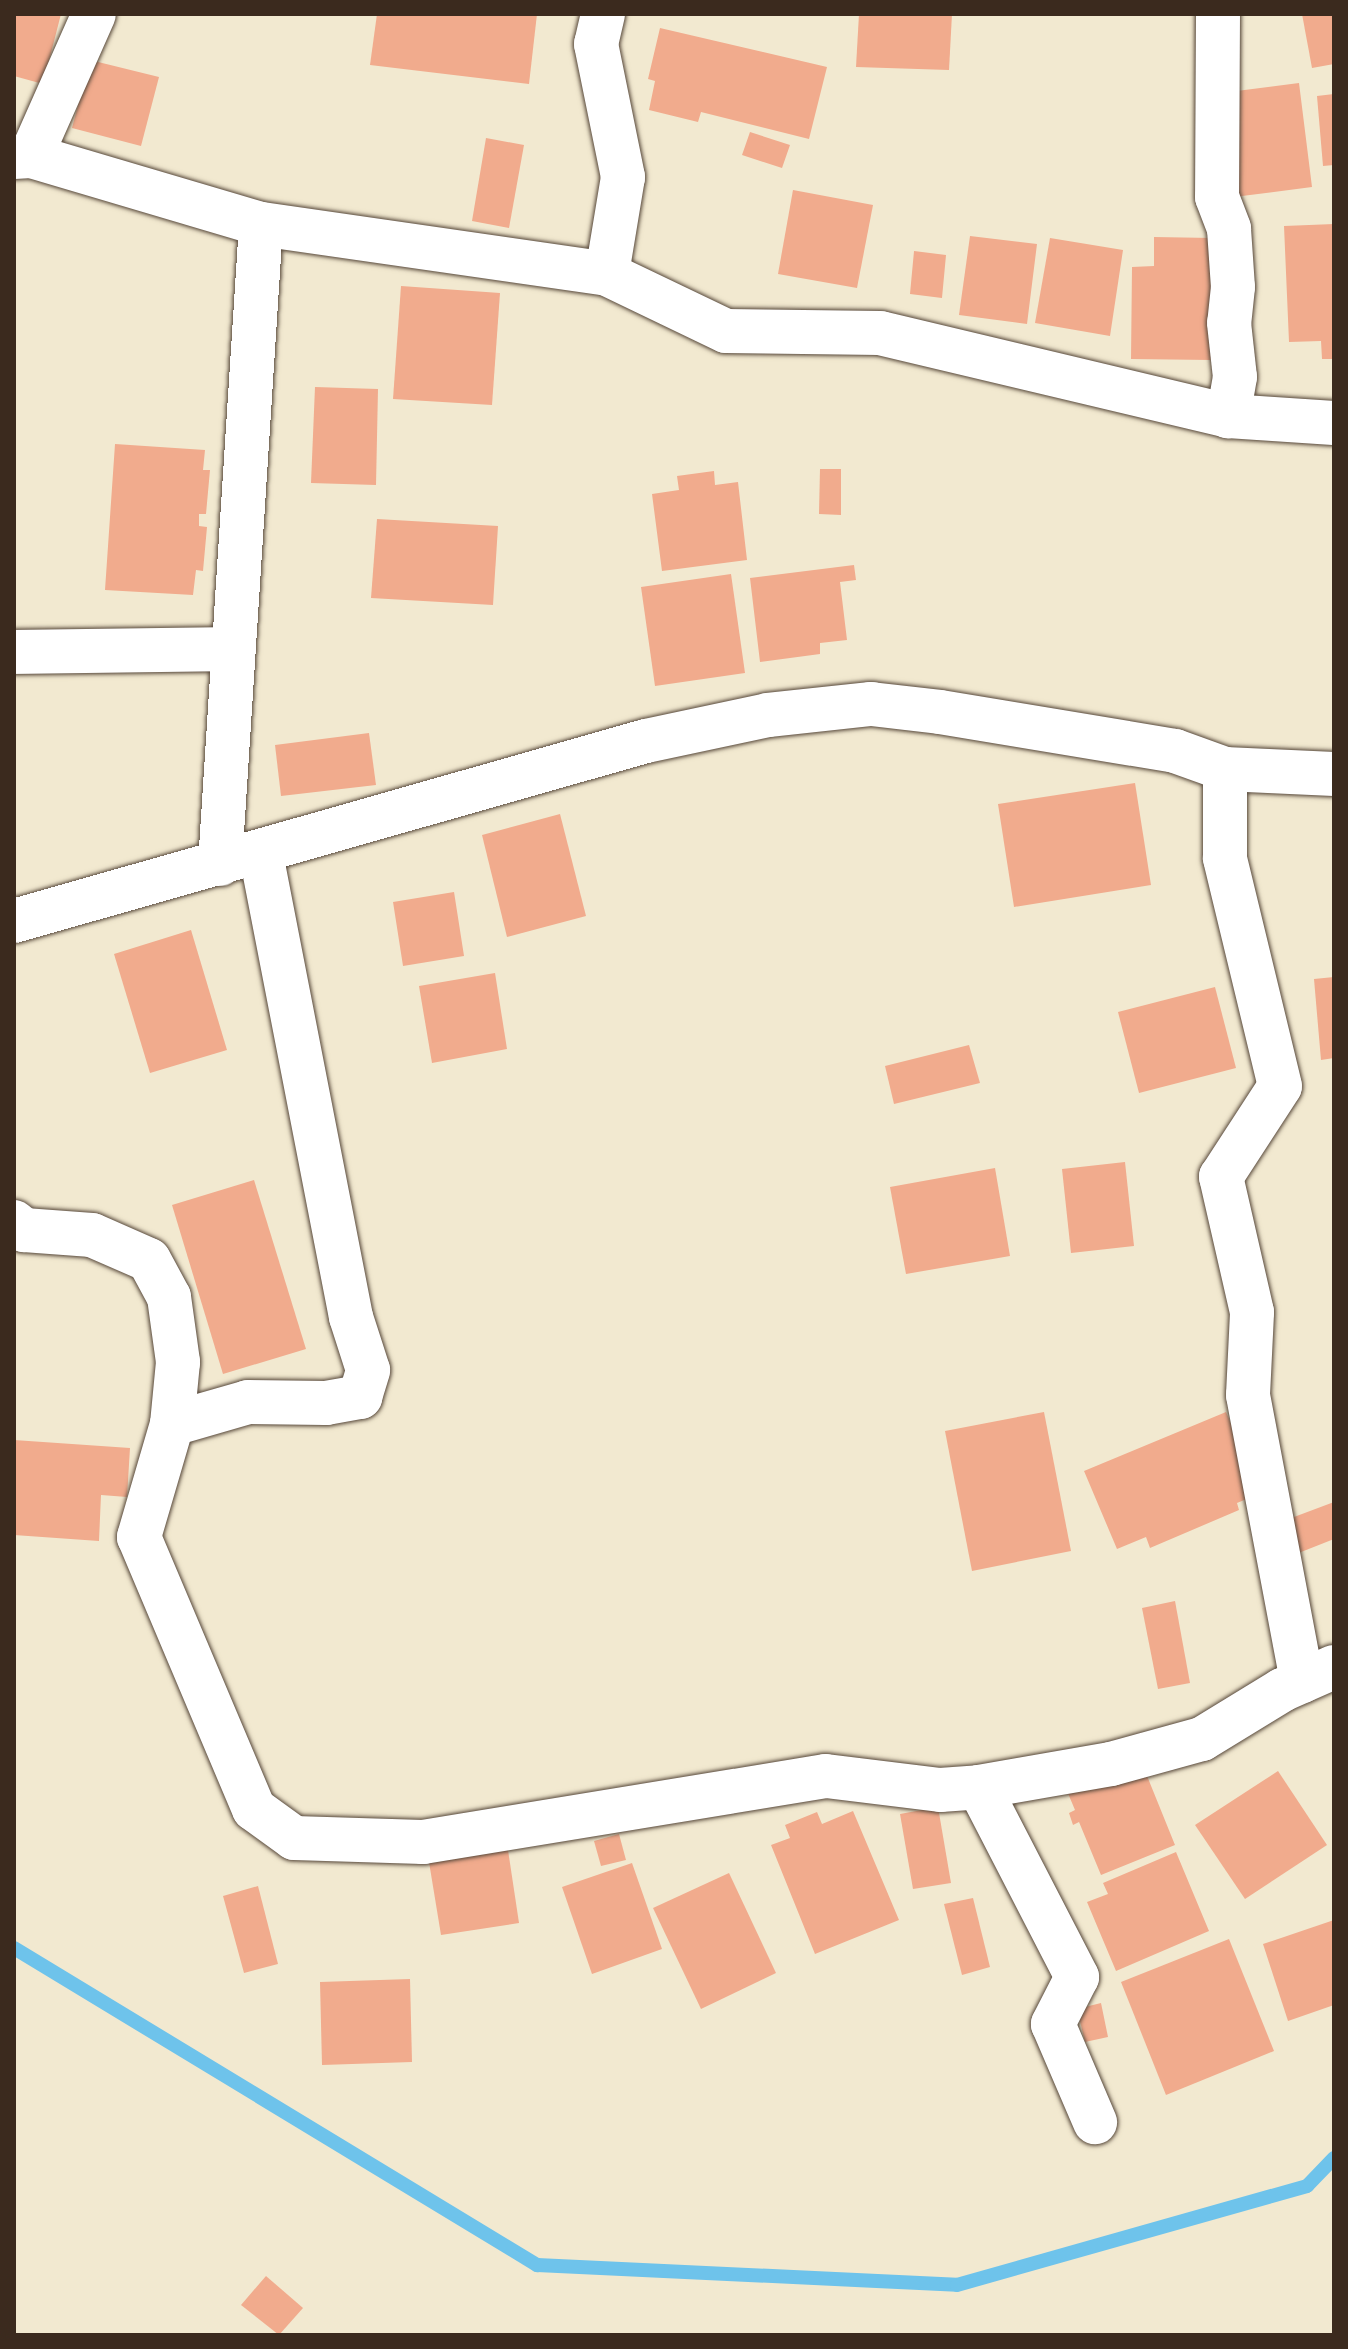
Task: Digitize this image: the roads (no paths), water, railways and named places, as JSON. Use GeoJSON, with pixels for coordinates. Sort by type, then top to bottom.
{"type":"FeatureCollection","features":[{"type":"Feature","properties":{"kind":"street"},"geometry":{"type":"LineString","coordinates":[[94,14],[23,157],[261,224],[607,274],[726,331],[880,333],[1228,416],[1334,423]]}},
{"type":"Feature","properties":{"kind":"street"},"geometry":{"type":"LineString","coordinates":[[603,14],[596,44],[623,177],[607,274]]}},
{"type":"Feature","properties":{"kind":"street"},"geometry":{"type":"LineString","coordinates":[[1218,14],[1217,197],[1229,229],[1233,287],[1229,323],[1235,377],[1228,416]]}},
{"type":"Feature","properties":{"kind":"street"},"geometry":{"type":"LineString","coordinates":[[172,1424],[248,1402],[326,1403],[360,1397],[368,1370],[351,1317],[240,858],[233,649],[261,224]]}},
{"type":"Feature","properties":{"kind":"street"},"geometry":{"type":"LineString","coordinates":[[14,652],[233,649]]}},
{"type":"Feature","properties":{"kind":"street"},"geometry":{"type":"LineString","coordinates":[[14,921],[706,726],[871,704],[1175,751],[1225,769],[1334,774]]}},
{"type":"Feature","properties":{"kind":"street"},"geometry":{"type":"LineString","coordinates":[[14,1222],[24,1230],[92,1235],[149,1260],[169,1297],[178,1362],[172,1424],[139,1537],[254,1809],[294,1838],[423,1842],[826,1776],[940,1790],[979,1787],[1111,1764],[1202,1739],[1318,1674],[1248,1395],[1252,1312],[1221,1177],[1280,1086],[1225,858],[1225,769]]}},
{"type":"Feature","properties":{"kind":"street"},"geometry":{"type":"LineString","coordinates":[[979,1787],[1077,1977],[1053,2024],[1095,2122]]}},
{"type":"Feature","properties":{"kind":"waterway"},"geometry":{"type":"LineString","coordinates":[[14,1948],[537,2265],[957,2285],[1307,2186],[1334,2158]]}}]}
